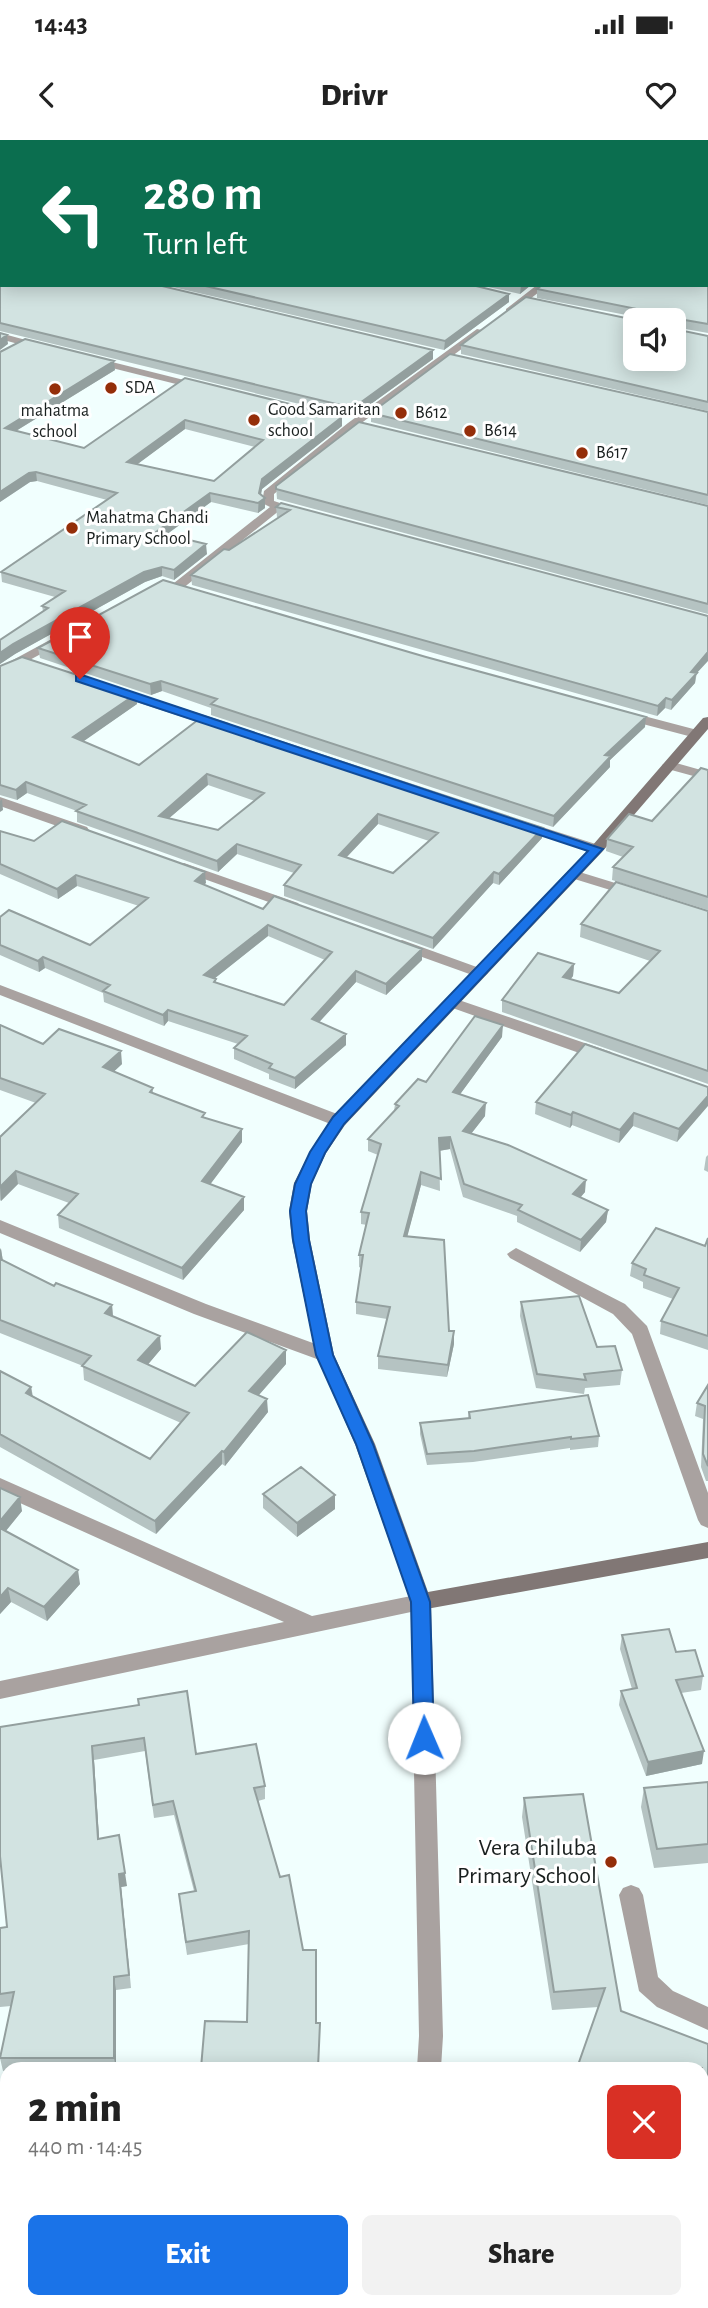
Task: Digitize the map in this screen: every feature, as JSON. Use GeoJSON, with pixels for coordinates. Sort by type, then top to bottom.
{"type":"FeatureCollection","features":[{"type":"Feature","properties":{"kind":"main road"},"geometry":{"type":"LineString","coordinates":[[708,721],[597,849],[339,1121],[318,1152],[303,1184],[298,1211],[301,1240],[325,1355],[365,1444],[421,1602],[708,1550]]}},
{"type":"Feature","properties":{"kind":"street"},"geometry":{"type":"LineString","coordinates":[[500,317],[540,287]]}},
{"type":"Feature","properties":{"kind":"street"},"geometry":{"type":"LineString","coordinates":[[510,299],[535,303]]}},
{"type":"Feature","properties":{"kind":"street"},"geometry":{"type":"LineString","coordinates":[[316,517],[268,503],[268,493],[352,425],[451,358],[489,325]]}},
{"type":"Feature","properties":{"kind":"street"},"geometry":{"type":"LineString","coordinates":[[0,336],[51,349]]}},
{"type":"Feature","properties":{"kind":"street"},"geometry":{"type":"LineString","coordinates":[[12,349],[24,342]]}},
{"type":"Feature","properties":{"kind":"street"},"geometry":{"type":"LineString","coordinates":[[432,354],[451,358]]}},
{"type":"Feature","properties":{"kind":"street"},"geometry":{"type":"LineString","coordinates":[[77,356],[209,390]]}},
{"type":"Feature","properties":{"kind":"street"},"geometry":{"type":"LineString","coordinates":[[339,421],[366,428]]}},
{"type":"Feature","properties":{"kind":"street"},"geometry":{"type":"LineString","coordinates":[[163,583],[185,588],[277,507]]}},
{"type":"Feature","properties":{"kind":"street"},"geometry":{"type":"LineString","coordinates":[[0,671],[70,633]]}},
{"type":"Feature","properties":{"kind":"street"},"geometry":{"type":"LineString","coordinates":[[21,659],[43,666]]}},
{"type":"Feature","properties":{"kind":"street"},"geometry":{"type":"LineString","coordinates":[[94,683],[240,731]]}},
{"type":"Feature","properties":{"kind":"street"},"geometry":{"type":"LineString","coordinates":[[617,712],[696,734]]}},
{"type":"Feature","properties":{"kind":"street"},"geometry":{"type":"LineString","coordinates":[[669,765],[708,776]]}},
{"type":"Feature","properties":{"kind":"street"},"geometry":{"type":"LineString","coordinates":[[0,801],[92,834]]}},
{"type":"Feature","properties":{"kind":"street"},"geometry":{"type":"LineString","coordinates":[[504,819],[597,849]]}},
{"type":"Feature","properties":{"kind":"street"},"geometry":{"type":"LineString","coordinates":[[171,862],[313,913]]}},
{"type":"Feature","properties":{"kind":"street"},"geometry":{"type":"LineString","coordinates":[[573,874],[647,898]]}},
{"type":"Feature","properties":{"kind":"street"},"geometry":{"type":"LineString","coordinates":[[390,941],[480,973]]}},
{"type":"Feature","properties":{"kind":"street"},"geometry":{"type":"LineString","coordinates":[[0,990],[339,1121]]}},
{"type":"Feature","properties":{"kind":"street"},"geometry":{"type":"LineString","coordinates":[[453,1003],[619,1061]]}},
{"type":"Feature","properties":{"kind":"street"},"geometry":{"type":"LineString","coordinates":[[0,1226],[187,1304],[325,1355]]}},
{"type":"Feature","properties":{"kind":"street"},"geometry":{"type":"LineString","coordinates":[[516,1254],[619,1309],[640,1331],[708,1520]]}},
{"type":"Feature","properties":{"kind":"street"},"geometry":{"type":"LineString","coordinates":[[0,1486],[313,1626]]}},
{"type":"Feature","properties":{"kind":"street"},"geometry":{"type":"LineString","coordinates":[[0,1689],[421,1602],[429,2062]]}},
{"type":"Feature","properties":{"kind":"street"},"geometry":{"type":"LineString","coordinates":[[631,1895],[647,1983],[665,1999],[708,2019]]}},
{"type":"Feature","properties":{"kind":"building"},"geometry":{"type":"Polygon","coordinates":[[[0,287],[166,287],[433,350],[353,408],[0,323],[0,287]]]}},
{"type":"Feature","properties":{"kind":"building"},"geometry":{"type":"Polygon","coordinates":[[[210,287],[480,287],[509,294],[445,341],[210,287]]]}},
{"type":"Feature","properties":{"kind":"building"},"geometry":{"type":"Polygon","coordinates":[[[708,287],[708,324],[686,320],[686,308],[632,308],[537,289],[708,287]]]}},
{"type":"Feature","properties":{"kind":"building"},"geometry":{"type":"Polygon","coordinates":[[[526,297],[623,317],[623,371],[686,371],[686,331],[708,336],[708,402],[461,345],[526,297]]]}},
{"type":"Feature","properties":{"kind":"building"},"geometry":{"type":"Polygon","coordinates":[[[25,339],[114,361],[5,428],[84,448],[185,378],[342,417],[262,479],[259,493],[265,498],[258,503],[210,493],[156,532],[206,544],[174,570],[162,567],[144,572],[0,653],[0,640],[48,608],[42,606],[65,591],[1,572],[117,493],[36,472],[29,473],[0,492],[0,352],[25,339]],[[185,420],[127,462],[214,481],[263,440],[185,420]]]}},
{"type":"Feature","properties":{"kind":"building"},"geometry":{"type":"Polygon","coordinates":[[[450,354],[708,412],[708,495],[371,413],[450,354]]]}},
{"type":"Feature","properties":{"kind":"building"},"geometry":{"type":"Polygon","coordinates":[[[359,422],[708,506],[708,604],[276,489],[276,486],[359,422]]]}},
{"type":"Feature","properties":{"kind":"building"},"geometry":{"type":"Polygon","coordinates":[[[281,503],[708,616],[708,652],[691,672],[697,673],[672,700],[666,698],[658,706],[191,575],[224,549],[229,550],[290,510],[276,507],[281,503]]]}},
{"type":"Feature","properties":{"kind":"building"},"geometry":{"type":"Polygon","coordinates":[[[163,580],[426,657],[646,717],[605,755],[611,756],[554,816],[211,704],[217,699],[161,681],[150,684],[38,648],[163,580]]]}},
{"type":"Feature","properties":{"kind":"building"},"geometry":{"type":"Polygon","coordinates":[[[22,657],[136,694],[73,737],[139,765],[203,716],[543,828],[499,874],[494,872],[433,938],[284,885],[301,865],[237,844],[217,861],[76,811],[86,805],[26,782],[16,790],[0,785],[0,666],[22,657]],[[207,774],[159,816],[218,830],[264,793],[207,774]],[[378,814],[339,855],[393,873],[438,833],[378,814]]]}},
{"type":"Feature","properties":{"kind":"building"},"geometry":{"type":"Polygon","coordinates":[[[701,768],[708,770],[708,897],[613,867],[633,847],[607,839],[629,814],[652,821],[701,768]]]}},
{"type":"Feature","properties":{"kind":"building"},"geometry":{"type":"Polygon","coordinates":[[[62,821],[205,872],[195,881],[263,909],[274,896],[422,949],[386,984],[356,971],[312,1019],[346,1034],[295,1078],[269,1068],[272,1064],[234,1048],[247,1036],[168,1010],[163,1015],[103,991],[110,985],[43,957],[38,961],[0,945],[0,917],[9,910],[90,945],[148,898],[76,875],[57,889],[0,864],[0,831],[34,841],[62,821]],[[268,925],[204,975],[216,979],[214,982],[284,1005],[332,952],[268,925]]]}},
{"type":"Feature","properties":{"kind":"building"},"geometry":{"type":"Polygon","coordinates":[[[616,882],[708,911],[708,1071],[502,1000],[538,953],[574,964],[563,977],[619,993],[660,951],[581,924],[616,882]]]}},
{"type":"Feature","properties":{"kind":"building"},"geometry":{"type":"Polygon","coordinates":[[[475,1016],[503,1025],[453,1092],[486,1103],[463,1131],[508,1145],[586,1180],[573,1194],[608,1210],[581,1240],[518,1210],[522,1205],[464,1184],[450,1137],[439,1138],[441,1179],[421,1172],[404,1236],[444,1240],[449,1331],[454,1331],[448,1365],[378,1356],[390,1307],[356,1302],[363,1255],[359,1255],[369,1213],[361,1212],[381,1144],[368,1139],[399,1106],[395,1104],[418,1079],[426,1082],[475,1016]]]}},
{"type":"Feature","properties":{"kind":"building"},"geometry":{"type":"Polygon","coordinates":[[[0,1025],[43,1044],[59,1029],[121,1051],[103,1067],[153,1088],[150,1092],[205,1113],[202,1117],[242,1129],[202,1181],[244,1197],[182,1268],[58,1215],[78,1194],[16,1171],[0,1187],[0,1137],[45,1094],[0,1078],[0,1025]]]}},
{"type":"Feature","properties":{"kind":"building"},"geometry":{"type":"Polygon","coordinates":[[[585,1044],[708,1087],[708,1096],[679,1129],[634,1113],[620,1130],[573,1112],[571,1115],[536,1102],[585,1044]]]}},
{"type":"Feature","properties":{"kind":"building"},"geometry":{"type":"Polygon","coordinates":[[[656,1228],[705,1246],[708,1238],[708,1336],[661,1321],[679,1288],[644,1275],[646,1269],[632,1263],[656,1228]]]}},
{"type":"Feature","properties":{"kind":"building"},"geometry":{"type":"Polygon","coordinates":[[[0,1259],[54,1286],[56,1283],[112,1305],[105,1313],[160,1336],[138,1360],[195,1386],[247,1332],[286,1350],[249,1391],[267,1399],[224,1452],[222,1451],[155,1521],[0,1434],[0,1371],[31,1387],[26,1393],[150,1459],[189,1413],[82,1366],[91,1356],[0,1320],[0,1259]]]}},
{"type":"Feature","properties":{"kind":"building"},"geometry":{"type":"Polygon","coordinates":[[[579,1296],[597,1347],[615,1346],[622,1370],[584,1374],[586,1380],[537,1374],[521,1302],[579,1296]]]}},
{"type":"Feature","properties":{"kind":"building"},"geometry":{"type":"Polygon","coordinates":[[[708,1385],[708,1466],[703,1454],[705,1406],[697,1403],[708,1385]]]}},
{"type":"Feature","properties":{"kind":"building"},"geometry":{"type":"Polygon","coordinates":[[[588,1395],[599,1436],[427,1454],[420,1423],[470,1418],[469,1412],[588,1395]]]}},
{"type":"Feature","properties":{"kind":"building"},"geometry":{"type":"Polygon","coordinates":[[[301,1467],[335,1495],[297,1523],[263,1494],[301,1467]]]}},
{"type":"Feature","properties":{"kind":"building"},"geometry":{"type":"Polygon","coordinates":[[[0,1488],[20,1497],[0,1521],[0,1488]]]}},
{"type":"Feature","properties":{"kind":"building"},"geometry":{"type":"Polygon","coordinates":[[[0,1528],[78,1570],[44,1607],[8,1588],[0,1597],[0,1528]]]}},
{"type":"Feature","properties":{"kind":"building"},"geometry":{"type":"Polygon","coordinates":[[[669,1629],[676,1652],[695,1650],[703,1676],[676,1680],[704,1751],[648,1762],[621,1691],[637,1688],[622,1635],[669,1629]]]}},
{"type":"Feature","properties":{"kind":"building"},"geometry":{"type":"Polygon","coordinates":[[[187,1691],[196,1754],[256,1744],[265,1786],[254,1788],[280,1877],[289,1875],[303,1950],[316,1950],[316,2023],[320,2023],[318,2062],[202,2062],[205,2021],[247,2022],[249,1931],[186,1942],[179,1894],[196,1891],[173,1801],[153,1805],[144,1738],[92,1746],[98,1839],[119,1835],[125,1873],[119,1874],[129,1975],[114,1977],[114,2058],[0,2058],[14,1992],[0,1994],[0,1928],[7,1927],[0,1856],[0,1727],[139,1705],[138,1699],[187,1691]]]}},
{"type":"Feature","properties":{"kind":"building"},"geometry":{"type":"Polygon","coordinates":[[[708,1782],[708,1844],[657,1849],[644,1788],[708,1782]]]}},
{"type":"Feature","properties":{"kind":"building"},"geometry":{"type":"Polygon","coordinates":[[[583,1794],[621,2011],[708,2044],[708,2062],[579,2062],[605,1988],[554,1992],[524,1798],[583,1794]]]}},
{"type":"Feature","properties":{"kind":"place","name":"SDA"},"geometry":{"type":"Point","coordinates":[111,388]}},
{"type":"Feature","properties":{"kind":"place","name":"mahatma school"},"geometry":{"type":"Point","coordinates":[55,389]}},
{"type":"Feature","properties":{"kind":"place","name":"B612"},"geometry":{"type":"Point","coordinates":[401,413]}},
{"type":"Feature","properties":{"kind":"place","name":"Good Samaritan school"},"geometry":{"type":"Point","coordinates":[254,420]}},
{"type":"Feature","properties":{"kind":"place","name":"B614"},"geometry":{"type":"Point","coordinates":[470,431]}},
{"type":"Feature","properties":{"kind":"place","name":"B617"},"geometry":{"type":"Point","coordinates":[582,453]}},
{"type":"Feature","properties":{"kind":"place","name":"Mahatma Ghandi Primary School"},"geometry":{"type":"Point","coordinates":[72,528]}},
{"type":"Feature","properties":{"kind":"place","name":"Vera Chiluba Primary School"},"geometry":{"type":"Point","coordinates":[611,1862]}},
{"type":"Feature","properties":{"kind":"route"},"geometry":{"type":"LineString","coordinates":[[80,679],[597,849],[339,1121],[318,1152],[303,1184],[298,1211],[301,1240],[325,1355],[365,1444],[421,1602],[424,1738]]}}]}
